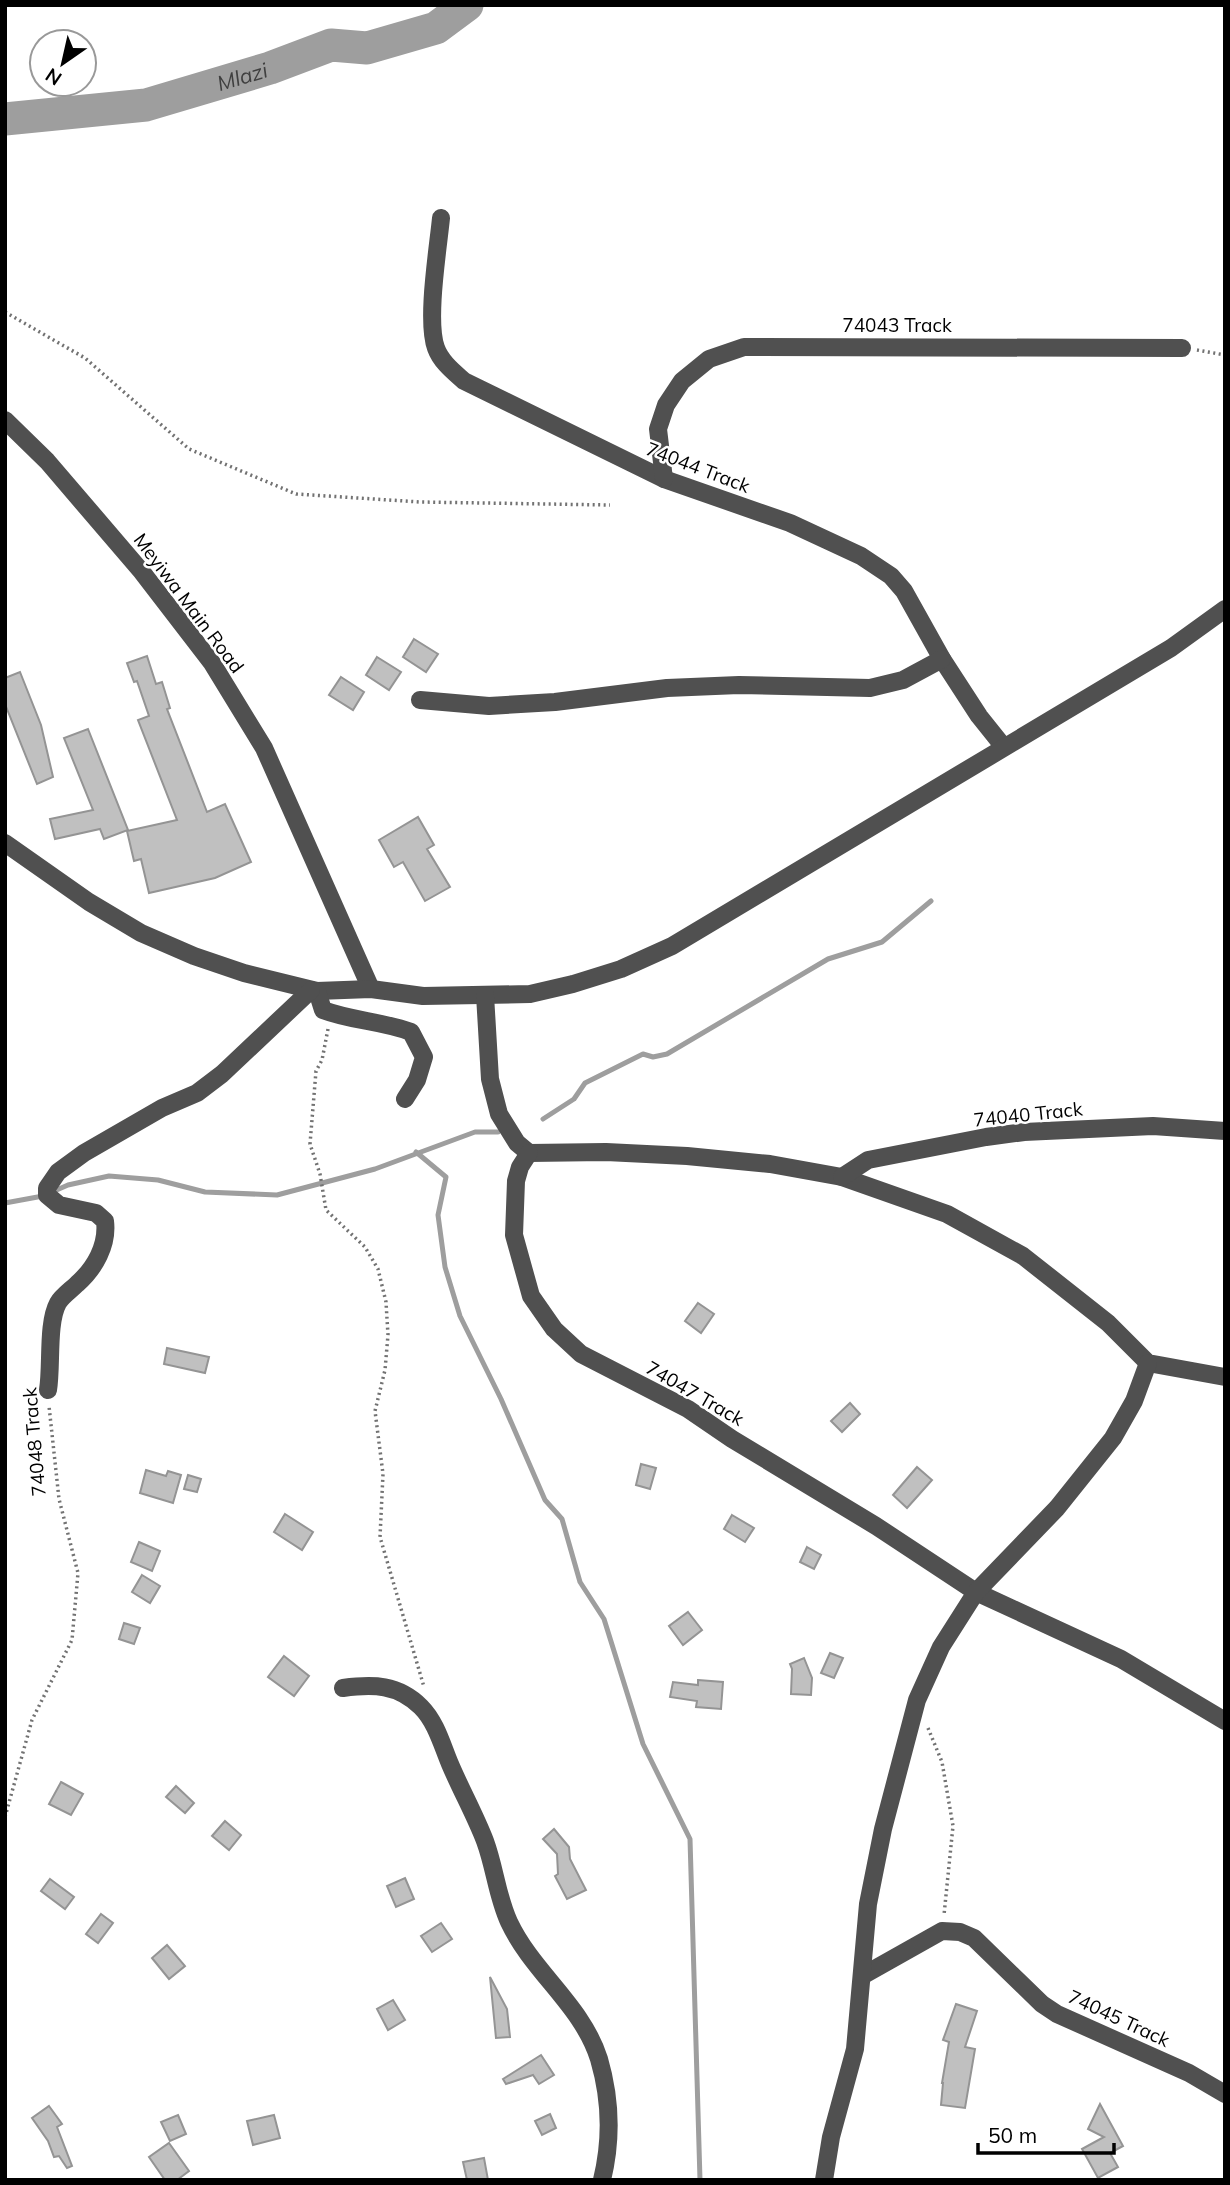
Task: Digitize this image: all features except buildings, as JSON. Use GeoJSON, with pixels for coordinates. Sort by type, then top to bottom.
{"type":"FeatureCollection","features":[{"type":"Feature","properties":{"kind":"street","name":"74044 Track"},"geometry":{"type":"LineString","coordinates":[[441,218],[433,301],[433,334],[436,349],[448,367],[464,381],[664,479],[790,523],[861,556],[891,576],[904,590],[942,659],[979,716],[1003,746]]}},
{"type":"Feature","properties":{"kind":"street","name":"74043 Track"},"geometry":{"type":"LineString","coordinates":[[664,479],[658,429],[666,405],[682,381],[709,359],[744,347],[1182,348]]}},
{"type":"Feature","properties":{"kind":"street","name":"Meyiwa Main Road"},"geometry":{"type":"LineString","coordinates":[[5,420],[73,491],[142,572],[212,663],[264,748],[371,989]]}},
{"type":"Feature","properties":{"kind":"street"},"geometry":{"type":"LineString","coordinates":[[5,843],[89,902],[141,933],[206,961],[244,973],[314,991],[371,989],[423,996],[530,994],[621,969],[672,946],[1171,648],[1225,609]]}},
{"type":"Feature","properties":{"kind":"street"},"geometry":{"type":"LineString","coordinates":[[420,700],[489,706],[555,702],[667,688],[739,685],[870,688],[903,680],[942,659]]}},
{"type":"Feature","properties":{"kind":"street"},"geometry":{"type":"LineString","coordinates":[[314,991],[323,1010],[345,1018],[390,1024],[411,1032],[424,1057],[417,1080],[405,1099]]}},
{"type":"Feature","properties":{"kind":"street","name":"74048 Track"},"geometry":{"type":"LineString","coordinates":[[48,1390],[53,1318],[58,1302],[84,1277],[107,1236],[105,1221],[96,1213],[59,1205],[47,1195],[51,1180],[58,1172],[103,1142],[162,1108],[197,1093],[222,1074],[314,991]]}},
{"type":"Feature","properties":{"kind":"street"},"geometry":{"type":"LineString","coordinates":[[485,995],[490,1079],[499,1114],[523,1148],[687,1156],[770,1164],[842,1177],[947,1214],[1023,1256],[1108,1324],[1148,1363],[1225,1377]]}},
{"type":"Feature","properties":{"kind":"street","name":"74040 Track"},"geometry":{"type":"LineString","coordinates":[[842,1177],[868,1160],[1024,1132],[1153,1126],[1225,1131]]}},
{"type":"Feature","properties":{"kind":"street","name":"74047 Track"},"geometry":{"type":"LineString","coordinates":[[523,1148],[516,1181],[514,1235],[531,1296],[554,1329],[581,1354],[688,1409],[976,1592]]}},
{"type":"Feature","properties":{"kind":"street"},"geometry":{"type":"LineString","coordinates":[[824,2180],[831,2137],[855,2049],[868,1904],[883,1829],[917,1700],[941,1647],[976,1592],[1057,1508],[1113,1438],[1134,1401],[1148,1363]]}},
{"type":"Feature","properties":{"kind":"street"},"geometry":{"type":"LineString","coordinates":[[976,1592],[1121,1659],[1225,1721]]}},
{"type":"Feature","properties":{"kind":"street"},"geometry":{"type":"LineString","coordinates":[[343,1688],[366,1685],[391,1687],[407,1694],[423,1709],[437,1730],[485,1842],[499,1898],[509,1923],[521,1944],[583,2022],[598,2056],[606,2085],[610,2135],[602,2180]]}},
{"type":"Feature","properties":{"kind":"street"},"geometry":{"type":"LineString","coordinates":[[862,1976],[942,1931]]}},
{"type":"Feature","properties":{"kind":"street","name":"74045 Track"},"geometry":{"type":"LineString","coordinates":[[942,1931],[960,1932],[974,1938],[1042,2004],[1057,2014],[1189,2073],[1225,2094]]}},
{"type":"Feature","properties":{"kind":"path"},"geometry":{"type":"LineString","coordinates":[[5,312],[85,358],[189,449],[296,494],[420,502],[610,506]]}},
{"type":"Feature","properties":{"kind":"path"},"geometry":{"type":"LineString","coordinates":[[1182,348],[1225,355]]}},
{"type":"Feature","properties":{"kind":"path"},"geometry":{"type":"LineString","coordinates":[[332,1013],[322,1060],[316,1071],[310,1144],[320,1174],[326,1210],[365,1247],[378,1269],[386,1302],[388,1335],[385,1370],[375,1412],[383,1474],[380,1537],[424,1687]]}},
{"type":"Feature","properties":{"kind":"path","name":"74048 Track"},"geometry":{"type":"LineString","coordinates":[[5,1816],[32,1720],[72,1640],[78,1573],[59,1499],[48,1390]]}},
{"type":"Feature","properties":{"kind":"path"},"geometry":{"type":"LineString","coordinates":[[917,1700],[942,1762],[953,1826],[942,1931]]}},
{"type":"Feature","properties":{"kind":"waterway","name":"Mlazi"},"geometry":{"type":"LineString","coordinates":[[5,119],[146,105],[270,68],[331,45],[367,48],[436,28],[467,5]]}},
{"type":"Feature","properties":{"kind":"waterway"},"geometry":{"type":"LineString","coordinates":[[543,1119],[574,1099],[585,1083],[643,1054],[653,1057],[667,1054],[828,959],[882,942],[931,901]]}},
{"type":"Feature","properties":{"kind":"waterway"},"geometry":{"type":"LineString","coordinates":[[52,1192],[68,1185],[109,1176],[158,1180],[205,1192],[277,1195],[375,1169],[475,1132],[498,1132]]}},
{"type":"Feature","properties":{"kind":"waterway"},"geometry":{"type":"LineString","coordinates":[[416,1152],[446,1177],[438,1215],[445,1267],[460,1316],[501,1399],[545,1500],[562,1519],[580,1582],[604,1619],[643,1744],[690,1839],[700,2180]]}},
{"type":"Feature","properties":{"kind":"waterway"},"geometry":{"type":"LineString","coordinates":[[5,1203],[43,1196]]}}]}
